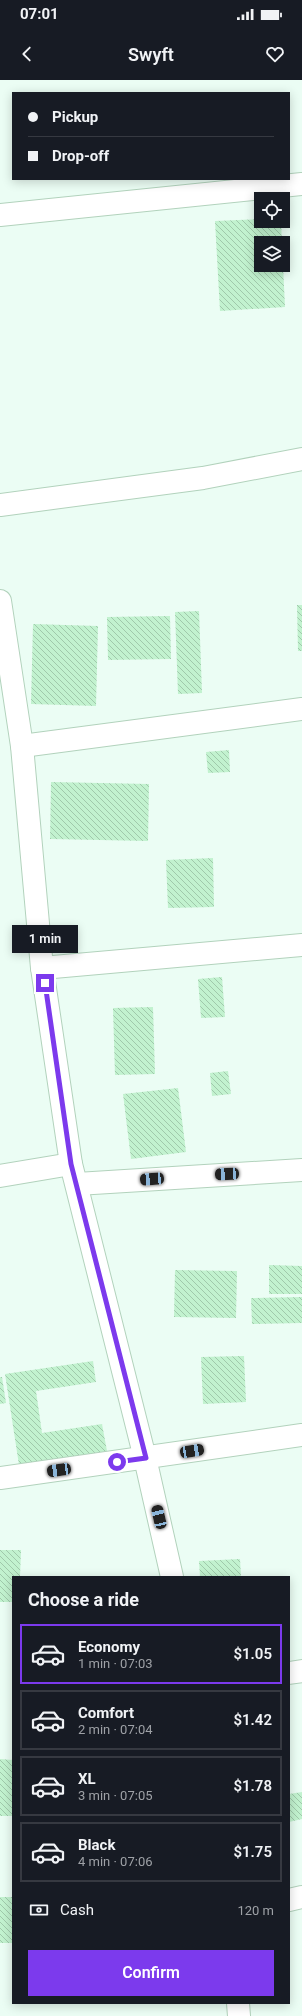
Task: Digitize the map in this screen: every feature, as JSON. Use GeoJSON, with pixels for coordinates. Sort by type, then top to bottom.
{"type":"FeatureCollection","features":[{"type":"Feature","properties":{"kind":"street"},"geometry":{"type":"LineString","coordinates":[[0,215],[302,184]]}},
{"type":"Feature","properties":{"kind":"street"},"geometry":{"type":"LineString","coordinates":[[0,506],[203,478],[302,459]]}},
{"type":"Feature","properties":{"kind":"street"},"geometry":{"type":"LineString","coordinates":[[0,601],[22,746],[42,968],[74,1174],[146,1458],[172,1576]]}},
{"type":"Feature","properties":{"kind":"street"},"geometry":{"type":"LineString","coordinates":[[22,746],[302,709]]}},
{"type":"Feature","properties":{"kind":"street"},"geometry":{"type":"LineString","coordinates":[[42,968],[302,945]]}},
{"type":"Feature","properties":{"kind":"street"},"geometry":{"type":"LineString","coordinates":[[0,1176],[302,1170]]}},
{"type":"Feature","properties":{"kind":"street"},"geometry":{"type":"LineString","coordinates":[[0,1478],[302,1435]]}},
{"type":"Feature","properties":{"kind":"street"},"geometry":{"type":"LineString","coordinates":[[290,1673],[302,1671]]}},
{"type":"Feature","properties":{"kind":"street"},"geometry":{"type":"LineString","coordinates":[[290,1900],[302,1897]]}},
{"type":"Feature","properties":{"kind":"street"},"geometry":{"type":"LineString","coordinates":[[238,2004],[239,2016]]}},
{"type":"Feature","properties":{"kind":"building"},"geometry":{"type":"Polygon","coordinates":[[[254,219],[254,228],[281,228],[282,236],[254,236],[254,272],[283,272],[285,307],[220,311],[215,221],[254,219]]]}},
{"type":"Feature","properties":{"kind":"building"},"geometry":{"type":"Polygon","coordinates":[[[297,605],[302,605],[302,651],[298,651],[297,605]]]}},
{"type":"Feature","properties":{"kind":"building"},"geometry":{"type":"Polygon","coordinates":[[[199,611],[202,693],[178,694],[175,612],[199,611]]]}},
{"type":"Feature","properties":{"kind":"building"},"geometry":{"type":"Polygon","coordinates":[[[170,616],[171,659],[108,660],[107,617],[170,616]]]}},
{"type":"Feature","properties":{"kind":"building"},"geometry":{"type":"Polygon","coordinates":[[[33,624],[98,626],[96,706],[31,704],[33,624]]]}},
{"type":"Feature","properties":{"kind":"building"},"geometry":{"type":"Polygon","coordinates":[[[229,750],[230,772],[208,773],[206,752],[229,750]]]}},
{"type":"Feature","properties":{"kind":"building"},"geometry":{"type":"Polygon","coordinates":[[[51,782],[149,784],[148,841],[50,839],[51,782]]]}},
{"type":"Feature","properties":{"kind":"building"},"geometry":{"type":"Polygon","coordinates":[[[213,858],[214,907],[168,908],[166,860],[213,858]]]}},
{"type":"Feature","properties":{"kind":"building"},"geometry":{"type":"Polygon","coordinates":[[[222,977],[225,1017],[201,1018],[198,979],[222,977]]]}},
{"type":"Feature","properties":{"kind":"building"},"geometry":{"type":"Polygon","coordinates":[[[153,1007],[155,1074],[115,1075],[113,1008],[153,1007]]]}},
{"type":"Feature","properties":{"kind":"building"},"geometry":{"type":"Polygon","coordinates":[[[228,1071],[231,1094],[212,1096],[210,1073],[228,1071]]]}},
{"type":"Feature","properties":{"kind":"building"},"geometry":{"type":"Polygon","coordinates":[[[178,1088],[186,1152],[131,1159],[123,1094],[178,1088]]]}},
{"type":"Feature","properties":{"kind":"building"},"geometry":{"type":"Polygon","coordinates":[[[269,1265],[302,1266],[302,1294],[269,1294],[269,1265]]]}},
{"type":"Feature","properties":{"kind":"building"},"geometry":{"type":"Polygon","coordinates":[[[175,1270],[237,1271],[236,1318],[174,1317],[175,1270]]]}},
{"type":"Feature","properties":{"kind":"building"},"geometry":{"type":"Polygon","coordinates":[[[302,1297],[302,1323],[252,1324],[251,1298],[302,1297]]]}},
{"type":"Feature","properties":{"kind":"building"},"geometry":{"type":"Polygon","coordinates":[[[244,1356],[246,1402],[203,1404],[201,1357],[244,1356]]]}},
{"type":"Feature","properties":{"kind":"building"},"geometry":{"type":"Polygon","coordinates":[[[93,1361],[96,1382],[36,1391],[42,1433],[102,1424],[107,1451],[19,1465],[5,1374],[93,1361]]]}},
{"type":"Feature","properties":{"kind":"building"},"geometry":{"type":"Polygon","coordinates":[[[0,1377],[2,1377],[6,1403],[0,1404],[0,1377]]]}},
{"type":"Feature","properties":{"kind":"building"},"geometry":{"type":"Polygon","coordinates":[[[0,1550],[21,1550],[20,1576],[12,1576],[12,1602],[0,1602],[0,1550]]]}},
{"type":"Feature","properties":{"kind":"building"},"geometry":{"type":"Polygon","coordinates":[[[240,1559],[241,1576],[200,1576],[199,1561],[240,1559]]]}},
{"type":"Feature","properties":{"kind":"building"},"geometry":{"type":"Polygon","coordinates":[[[0,1759],[12,1760],[12,1816],[0,1816],[0,1759]]]}},
{"type":"Feature","properties":{"kind":"building"},"geometry":{"type":"Polygon","coordinates":[[[302,1792],[302,1819],[290,1822],[290,1794],[302,1792]]]}},
{"type":"Feature","properties":{"kind":"building"},"geometry":{"type":"Polygon","coordinates":[[[0,1897],[12,1897],[12,1943],[0,1943],[0,1897]]]}},
{"type":"Feature","properties":{"kind":"route"},"geometry":{"type":"LineString","coordinates":[[45,983],[71,1164],[146,1458],[117,1462]]}}]}
